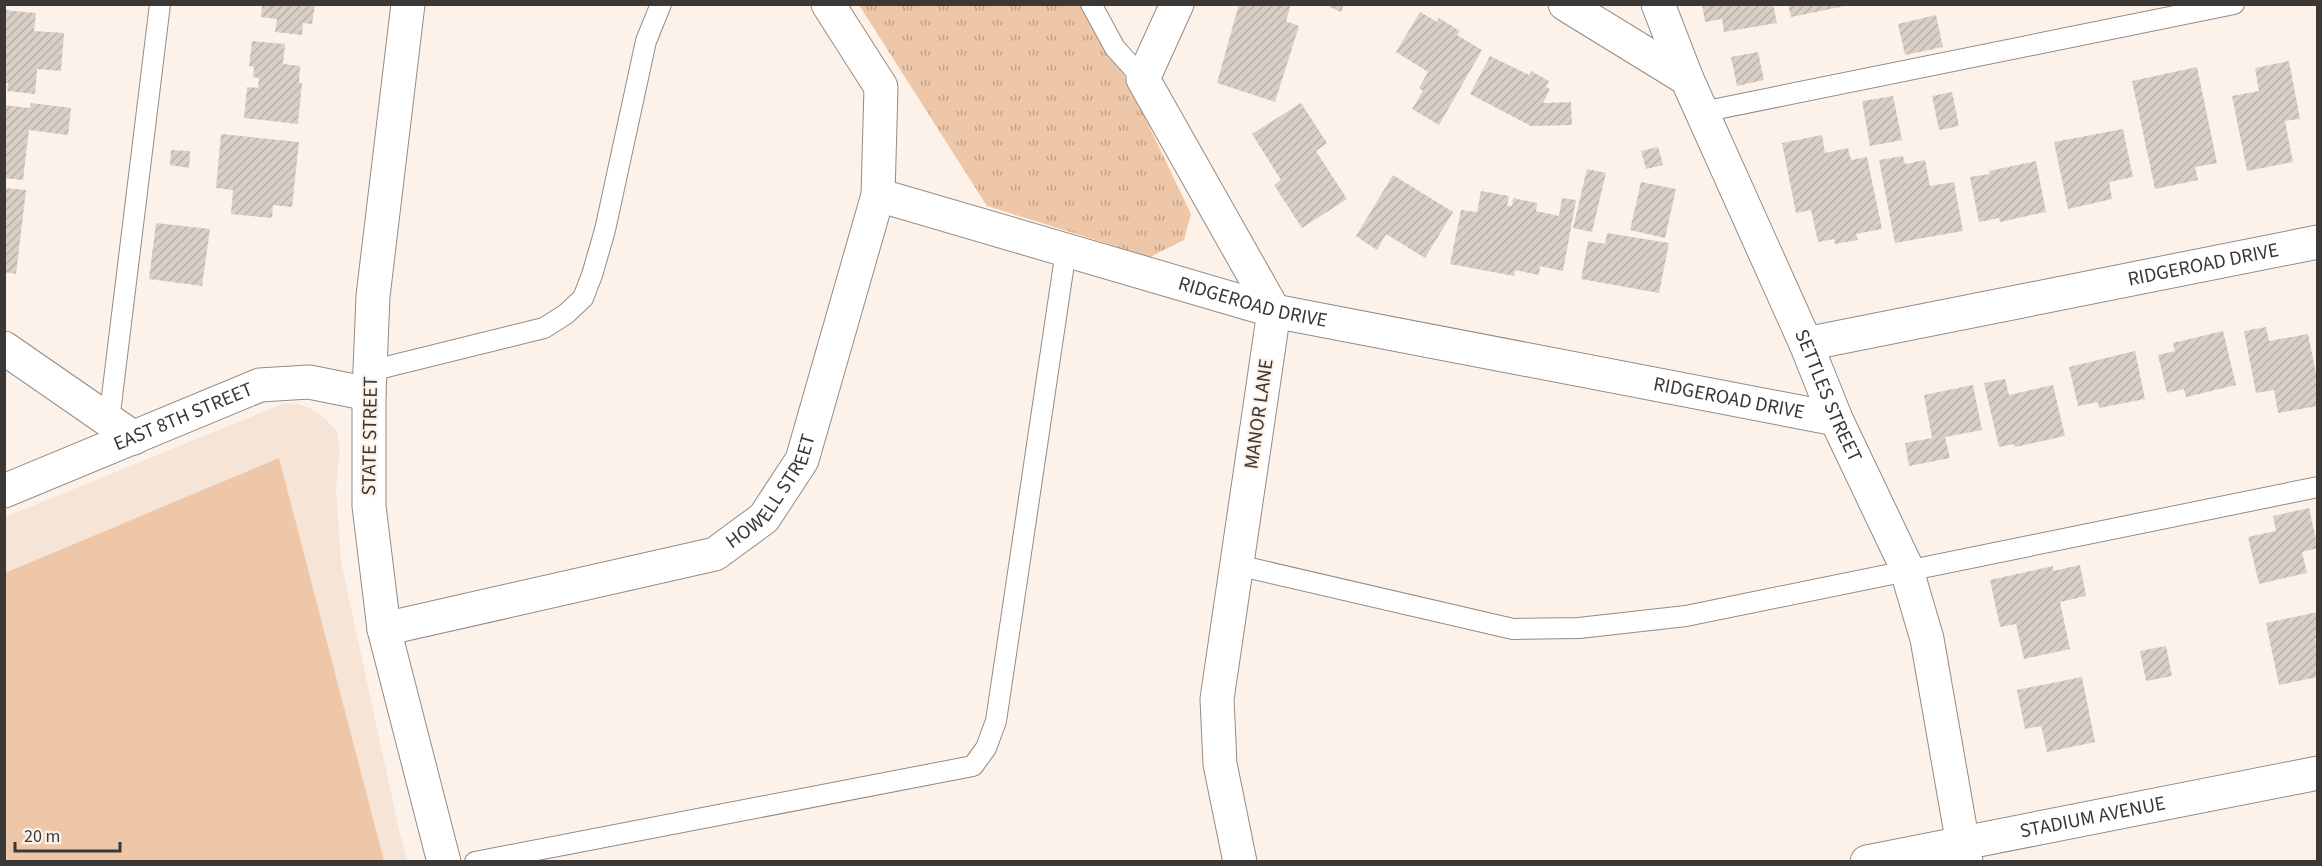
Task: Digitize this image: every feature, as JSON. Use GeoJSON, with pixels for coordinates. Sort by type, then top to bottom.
{"type":"FeatureCollection","features":[{"type":"Feature","properties":{"kind":"street","name":"STATE STREET"},"geometry":{"type":"LineString","coordinates":[[408,4],[373,297],[369,506],[384,629],[444,861]]}},
{"type":"Feature","properties":{"kind":"street"},"geometry":{"type":"LineString","coordinates":[[828,4],[881,87],[878,195]]}},
{"type":"Feature","properties":{"kind":"street"},"geometry":{"type":"LineString","coordinates":[[1177,4],[1143,79],[1274,311]]}},
{"type":"Feature","properties":{"kind":"street"},"geometry":{"type":"LineString","coordinates":[[1565,4],[1687,79]]}},
{"type":"Feature","properties":{"kind":"street","name":"SETTLES STREET"},"geometry":{"type":"LineString","coordinates":[[1658,4],[1687,79],[1806,344],[1836,419],[1907,571],[1927,639],[1964,852]]}},
{"type":"Feature","properties":{"kind":"street","name":"RIDGEROAD DRIVE"},"geometry":{"type":"LineString","coordinates":[[878,195],[1274,311],[1836,419]]}},
{"type":"Feature","properties":{"kind":"street","name":"HOWELL STREET"},"geometry":{"type":"LineString","coordinates":[[384,629],[715,554],[764,518],[802,460],[878,195]]}},
{"type":"Feature","properties":{"kind":"street","name":"RIDGEROAD DRIVE"},"geometry":{"type":"LineString","coordinates":[[1806,344],[2318,242]]}},
{"type":"Feature","properties":{"kind":"street","name":"MANOR LANE"},"geometry":{"type":"LineString","coordinates":[[1240,861],[1220,764],[1217,699],[1274,311]]}},
{"type":"Feature","properties":{"kind":"street"},"geometry":{"type":"LineString","coordinates":[[4,348],[121,430]]}},
{"type":"Feature","properties":{"kind":"street","name":"EAST 8TH STREET"},"geometry":{"type":"LineString","coordinates":[[4,491],[121,430],[260,385],[309,382],[370,383]]}},
{"type":"Feature","properties":{"kind":"street","name":"STADIUM AVENUE"},"geometry":{"type":"LineString","coordinates":[[1867,861],[1964,852],[2318,773]]}},
{"type":"Feature","properties":{"kind":"lane"},"geometry":{"type":"LineString","coordinates":[[121,430],[160,4]]}},
{"type":"Feature","properties":{"kind":"lane"},"geometry":{"type":"LineString","coordinates":[[370,383],[544,328],[566,314],[583,298],[605,230],[646,41],[661,4]]}},
{"type":"Feature","properties":{"kind":"lane"},"geometry":{"type":"LineString","coordinates":[[1091,4],[1115,48],[1143,79]]}},
{"type":"Feature","properties":{"kind":"lane"},"geometry":{"type":"LineString","coordinates":[[1702,112],[2234,4]]}},
{"type":"Feature","properties":{"kind":"lane"},"geometry":{"type":"LineString","coordinates":[[475,861],[973,766],[987,748],[996,721],[1066,250]]}},
{"type":"Feature","properties":{"kind":"lane"},"geometry":{"type":"LineString","coordinates":[[1237,565],[1513,629],[1579,628],[1686,616],[2318,487]]}},
{"type":"Feature","properties":{"kind":"shaded area"},"geometry":{"type":"Polygon","coordinates":[[[285,403],[299,404],[311,409],[326,419],[337,432],[340,447],[336,489],[341,562],[400,834],[408,861],[5,862],[5,517],[285,403]]]}},
{"type":"Feature","properties":{"kind":"green space"},"geometry":{"type":"Polygon","coordinates":[[[859,5],[1085,5],[1125,76],[1191,214],[1184,240],[1150,257],[987,206],[859,5]]]}},
{"type":"Feature","properties":{"kind":"green space"},"geometry":{"type":"Polygon","coordinates":[[[279,458],[384,861],[5,861],[5,573],[279,458]]]}},
{"type":"Feature","properties":{"kind":"building"},"geometry":{"type":"Polygon","coordinates":[[[262,4],[315,4],[312,24],[303,23],[302,35],[275,32],[277,19],[261,17],[262,4]]]}},
{"type":"Feature","properties":{"kind":"building"},"geometry":{"type":"Polygon","coordinates":[[[1239,4],[1291,4],[1286,21],[1299,26],[1275,102],[1217,83],[1239,4]]]}},
{"type":"Feature","properties":{"kind":"building"},"geometry":{"type":"Polygon","coordinates":[[[1323,4],[1344,4],[1341,12],[1323,4]]]}},
{"type":"Feature","properties":{"kind":"building"},"geometry":{"type":"Polygon","coordinates":[[[1702,4],[1773,4],[1777,23],[1724,32],[1722,19],[1705,22],[1702,4]]]}},
{"type":"Feature","properties":{"kind":"building"},"geometry":{"type":"Polygon","coordinates":[[[1788,4],[1845,4],[1845,6],[1791,17],[1788,4]]]}},
{"type":"Feature","properties":{"kind":"building"},"geometry":{"type":"Polygon","coordinates":[[[4,10],[36,13],[34,31],[64,33],[61,71],[37,69],[35,94],[7,91],[8,83],[4,82],[4,10]]]}},
{"type":"Feature","properties":{"kind":"building"},"geometry":{"type":"Polygon","coordinates":[[[1420,12],[1437,22],[1439,18],[1460,31],[1457,35],[1482,50],[1439,125],[1412,109],[1423,91],[1419,88],[1428,72],[1396,52],[1420,12]]]}},
{"type":"Feature","properties":{"kind":"building"},"geometry":{"type":"Polygon","coordinates":[[[1936,15],[1943,47],[1905,55],[1898,24],[1936,15]]]}},
{"type":"Feature","properties":{"kind":"building"},"geometry":{"type":"Polygon","coordinates":[[[252,41],[285,44],[283,64],[300,66],[299,83],[302,83],[298,124],[244,118],[247,87],[258,88],[259,78],[253,77],[254,67],[249,66],[252,41]]]}},
{"type":"Feature","properties":{"kind":"building"},"geometry":{"type":"Polygon","coordinates":[[[1758,52],[1764,80],[1737,86],[1731,57],[1758,52]]]}},
{"type":"Feature","properties":{"kind":"building"},"geometry":{"type":"Polygon","coordinates":[[[1490,56],[1529,75],[1531,71],[1549,81],[1546,87],[1550,89],[1543,103],[1571,102],[1572,125],[1531,126],[1470,94],[1490,56]]]}},
{"type":"Feature","properties":{"kind":"building"},"geometry":{"type":"Polygon","coordinates":[[[2289,61],[2300,119],[2285,121],[2293,162],[2247,171],[2232,96],[2259,91],[2255,68],[2289,61]]]}},
{"type":"Feature","properties":{"kind":"building"},"geometry":{"type":"Polygon","coordinates":[[[2197,67],[2217,163],[2195,167],[2198,180],[2155,189],[2132,81],[2197,67]]]}},
{"type":"Feature","properties":{"kind":"building"},"geometry":{"type":"Polygon","coordinates":[[[1952,92],[1959,126],[1939,130],[1932,96],[1952,92]]]}},
{"type":"Feature","properties":{"kind":"building"},"geometry":{"type":"Polygon","coordinates":[[[1893,96],[1902,140],[1870,146],[1862,101],[1893,96]]]}},
{"type":"Feature","properties":{"kind":"building"},"geometry":{"type":"Polygon","coordinates":[[[31,103],[71,108],[68,135],[29,130],[23,180],[4,178],[4,105],[30,108],[31,103]]]}},
{"type":"Feature","properties":{"kind":"building"},"geometry":{"type":"Polygon","coordinates":[[[1301,103],[1327,143],[1316,151],[1347,199],[1302,228],[1274,185],[1281,180],[1252,134],[1301,103]]]}},
{"type":"Feature","properties":{"kind":"building"},"geometry":{"type":"Polygon","coordinates":[[[2123,129],[2133,177],[2109,182],[2112,199],[2068,209],[2054,142],[2123,129]]]}},
{"type":"Feature","properties":{"kind":"building"},"geometry":{"type":"Polygon","coordinates":[[[221,134],[299,142],[292,207],[273,205],[272,218],[231,214],[233,190],[216,188],[221,134]]]}},
{"type":"Feature","properties":{"kind":"building"},"geometry":{"type":"Polygon","coordinates":[[[1822,135],[1825,153],[1848,148],[1851,160],[1867,157],[1882,229],[1856,234],[1858,240],[1835,244],[1834,239],[1818,242],[1811,210],[1796,213],[1782,143],[1822,135]]]}},
{"type":"Feature","properties":{"kind":"building"},"geometry":{"type":"Polygon","coordinates":[[[1658,147],[1663,165],[1646,169],[1641,151],[1658,147]]]}},
{"type":"Feature","properties":{"kind":"building"},"geometry":{"type":"Polygon","coordinates":[[[171,150],[190,151],[189,168],[170,165],[171,150]]]}},
{"type":"Feature","properties":{"kind":"building"},"geometry":{"type":"Polygon","coordinates":[[[1903,156],[1905,164],[1925,160],[1930,186],[1954,182],[1963,231],[1895,243],[1879,160],[1903,156]]]}},
{"type":"Feature","properties":{"kind":"building"},"geometry":{"type":"Polygon","coordinates":[[[2036,161],[2046,212],[2000,222],[1999,218],[1979,222],[1970,177],[2036,161]]]}},
{"type":"Feature","properties":{"kind":"building"},"geometry":{"type":"Polygon","coordinates":[[[1587,169],[1606,173],[1592,232],[1573,228],[1587,169]]]}},
{"type":"Feature","properties":{"kind":"building"},"geometry":{"type":"Polygon","coordinates":[[[1393,175],[1453,212],[1425,258],[1386,234],[1377,250],[1356,236],[1393,175]]]}},
{"type":"Feature","properties":{"kind":"building"},"geometry":{"type":"Polygon","coordinates":[[[1641,182],[1676,189],[1665,238],[1630,230],[1641,182]]]}},
{"type":"Feature","properties":{"kind":"building"},"geometry":{"type":"Polygon","coordinates":[[[4,188],[26,190],[16,274],[4,272],[4,188]]]}},
{"type":"Feature","properties":{"kind":"building"},"geometry":{"type":"Polygon","coordinates":[[[1481,191],[1509,196],[1507,206],[1512,206],[1513,198],[1537,203],[1536,211],[1559,216],[1562,198],[1576,200],[1563,271],[1540,266],[1539,275],[1515,270],[1514,276],[1450,264],[1461,210],[1477,212],[1481,191]]]}},
{"type":"Feature","properties":{"kind":"building"},"geometry":{"type":"Polygon","coordinates":[[[156,223],[210,229],[202,286],[149,279],[156,223]]]}},
{"type":"Feature","properties":{"kind":"building"},"geometry":{"type":"Polygon","coordinates":[[[1607,233],[1669,243],[1659,293],[1581,279],[1588,241],[1605,244],[1607,233]]]}},
{"type":"Feature","properties":{"kind":"building"},"geometry":{"type":"Polygon","coordinates":[[[2266,327],[2269,341],[2308,334],[2318,383],[2318,406],[2278,413],[2274,390],[2256,393],[2244,331],[2266,327]]]}},
{"type":"Feature","properties":{"kind":"building"},"geometry":{"type":"Polygon","coordinates":[[[2223,331],[2236,385],[2186,397],[2184,389],[2167,393],[2158,355],[2175,351],[2173,343],[2223,331]]]}},
{"type":"Feature","properties":{"kind":"building"},"geometry":{"type":"Polygon","coordinates":[[[2135,351],[2145,399],[2099,408],[2098,402],[2078,406],[2069,367],[2135,351]]]}},
{"type":"Feature","properties":{"kind":"building"},"geometry":{"type":"Polygon","coordinates":[[[2005,379],[2009,395],[2053,385],[2065,436],[2015,447],[2014,444],[1999,447],[1984,383],[2005,379]]]}},
{"type":"Feature","properties":{"kind":"building"},"geometry":{"type":"Polygon","coordinates":[[[1973,385],[1982,430],[1945,437],[1950,458],[1909,466],[1905,443],[1932,438],[1924,395],[1973,385]]]}},
{"type":"Feature","properties":{"kind":"building"},"geometry":{"type":"Polygon","coordinates":[[[2309,508],[2318,548],[2302,552],[2307,573],[2259,584],[2248,537],[2276,531],[2273,516],[2309,508]]]}},
{"type":"Feature","properties":{"kind":"building"},"geometry":{"type":"Polygon","coordinates":[[[2080,565],[2086,596],[2060,602],[2070,649],[2024,659],[2016,624],[2000,627],[1990,580],[2053,566],[2053,571],[2080,565]]]}},
{"type":"Feature","properties":{"kind":"building"},"geometry":{"type":"Polygon","coordinates":[[[2318,612],[2318,638],[2315,638],[2318,650],[2318,677],[2279,685],[2266,623],[2318,612]]]}},
{"type":"Feature","properties":{"kind":"building"},"geometry":{"type":"Polygon","coordinates":[[[2166,646],[2172,676],[2146,681],[2140,651],[2166,646]]]}},
{"type":"Feature","properties":{"kind":"building"},"geometry":{"type":"Polygon","coordinates":[[[2082,677],[2095,742],[2047,752],[2041,726],[2025,729],[2017,690],[2082,677]]]}}]}
